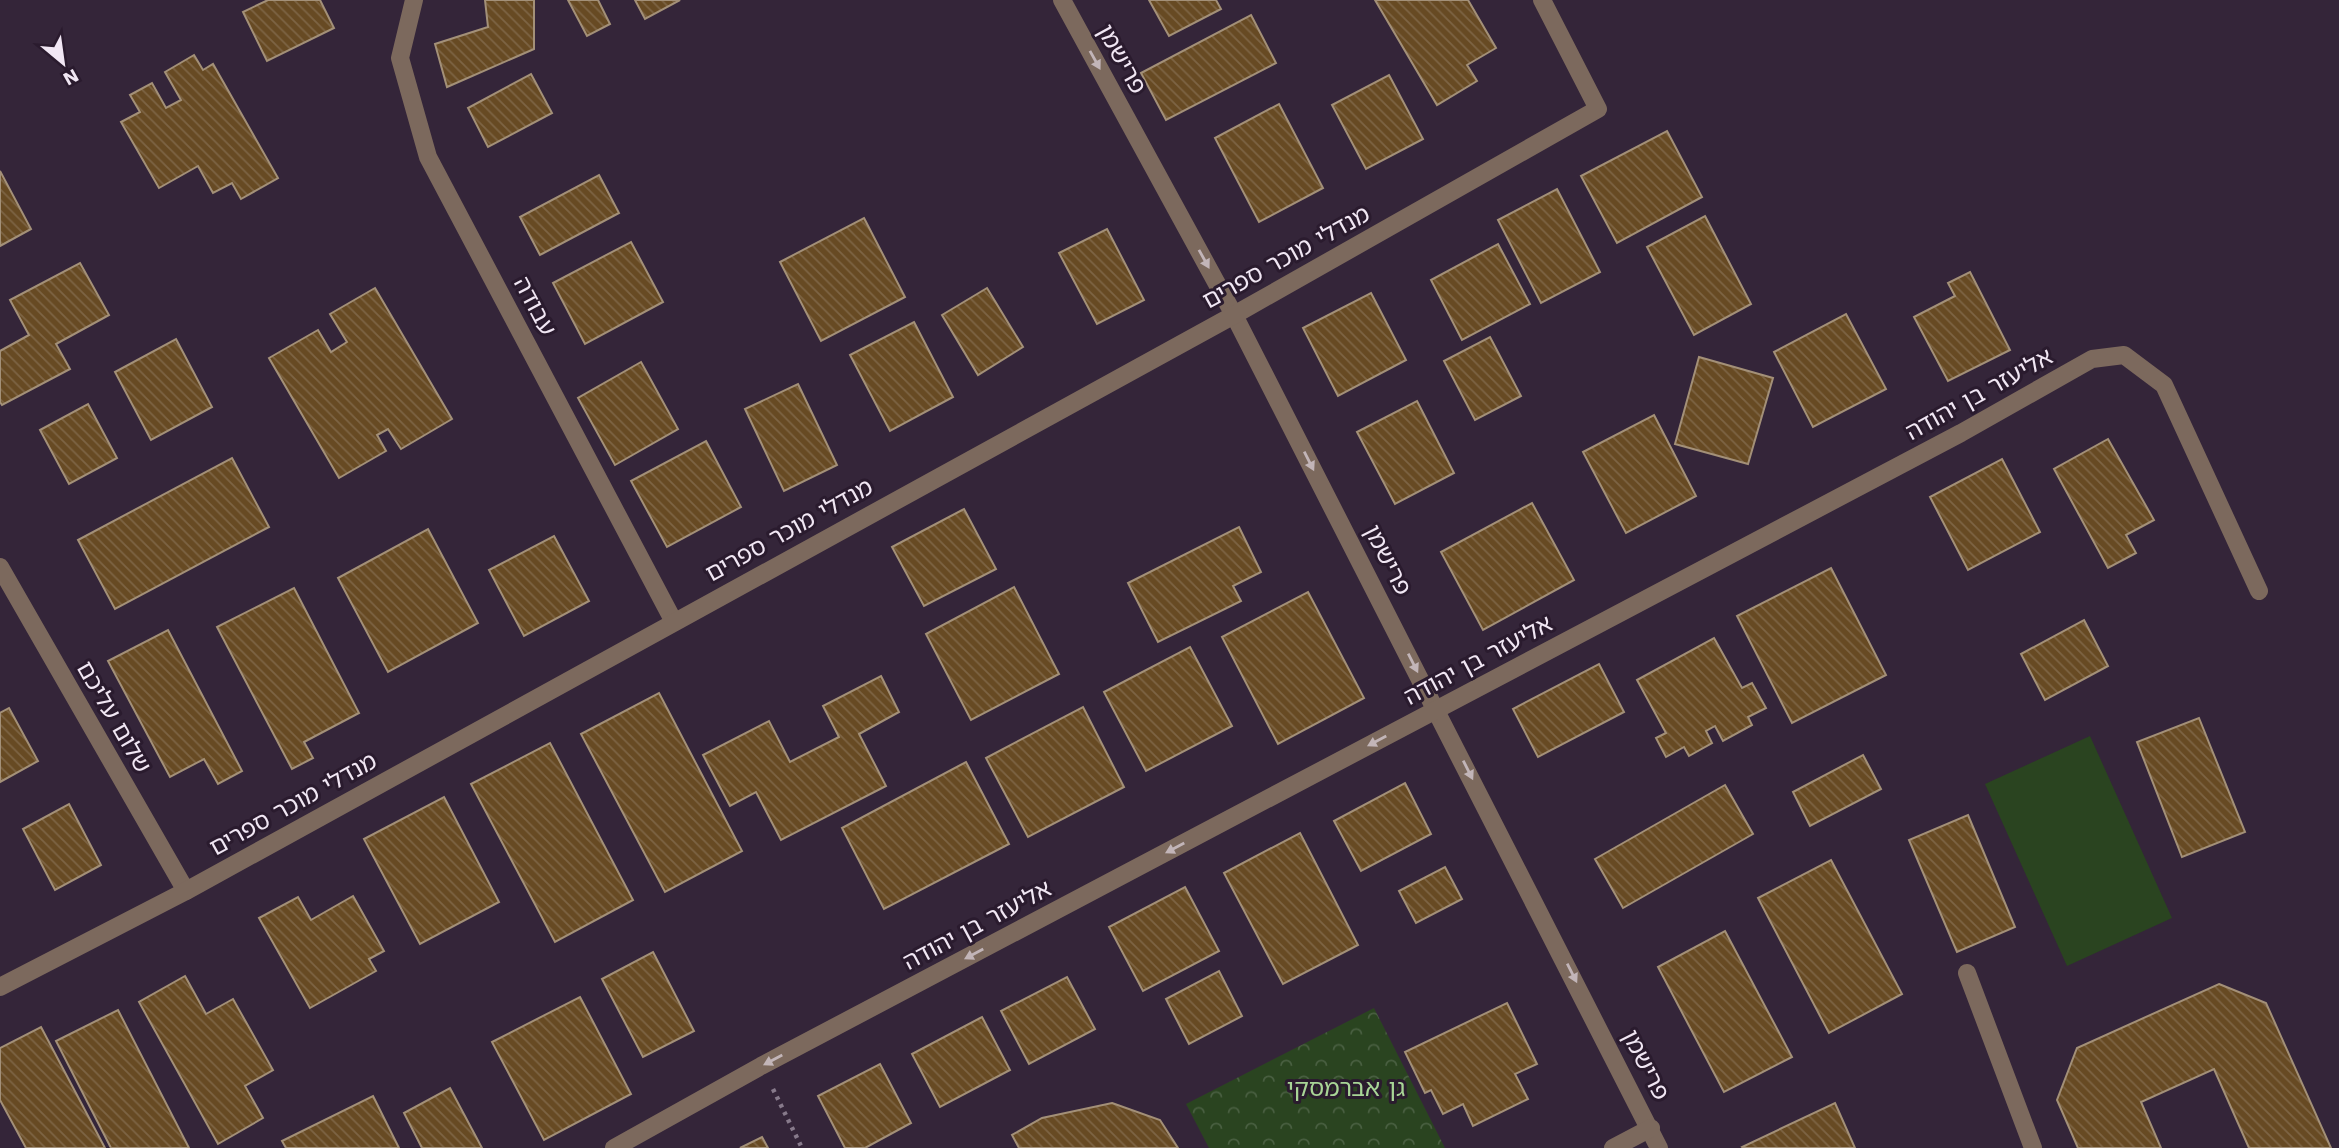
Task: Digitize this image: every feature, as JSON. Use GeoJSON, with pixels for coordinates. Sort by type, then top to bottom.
{"type":"FeatureCollection","features":[{"type":"Feature","properties":{"kind":"street","name":"עבודה"},"geometry":{"type":"LineString","coordinates":[[414,0],[400,58],[428,157],[674,622]]}},
{"type":"Feature","properties":{"kind":"street","name":"פרישמן"},"geometry":{"type":"LineString","coordinates":[[1062,0],[1234,315],[1659,1148]]}},
{"type":"Feature","properties":{"kind":"street","name":"מנדלי מוכר ספרים"},"geometry":{"type":"LineString","coordinates":[[0,986],[186,891],[1234,315],[1598,109],[1542,0]]}},
{"type":"Feature","properties":{"kind":"street","name":"אליעזר בן יהודה"},"geometry":{"type":"LineString","coordinates":[[614,1148],[761,1066],[1949,439],[2092,359],[2124,355],[2165,385],[2259,591]]}},
{"type":"Feature","properties":{"kind":"street","name":"שלום עליכם"},"geometry":{"type":"LineString","coordinates":[[0,567],[186,891]]}},
{"type":"Feature","properties":{"kind":"street"},"geometry":{"type":"LineString","coordinates":[[1967,973],[2033,1148]]}},
{"type":"Feature","properties":{"kind":"street"},"geometry":{"type":"LineString","coordinates":[[1614,1148],[1651,1128]]}},
{"type":"Feature","properties":{"kind":"path"},"geometry":{"type":"LineString","coordinates":[[761,1066],[802,1148]]}},
{"type":"Feature","properties":{"kind":"green space"},"geometry":{"type":"Polygon","coordinates":[[[2090,736],[2172,918],[2067,966],[1985,784],[2090,736]]]}},
{"type":"Feature","properties":{"kind":"green space","name":"גן אברמסקי"},"geometry":{"type":"Polygon","coordinates":[[[1374,1008],[1445,1148],[1209,1148],[1186,1104],[1374,1008]]]}},
{"type":"Feature","properties":{"kind":"building"},"geometry":{"type":"Polygon","coordinates":[[[268,0],[320,0],[334,28],[267,61],[243,12],[268,0]]]}},
{"type":"Feature","properties":{"kind":"building"},"geometry":{"type":"Polygon","coordinates":[[[485,0],[534,0],[534,49],[447,87],[435,44],[488,27],[485,0]]]}},
{"type":"Feature","properties":{"kind":"building"},"geometry":{"type":"Polygon","coordinates":[[[568,0],[598,0],[610,24],[587,36],[568,0]]]}},
{"type":"Feature","properties":{"kind":"building"},"geometry":{"type":"Polygon","coordinates":[[[635,0],[680,0],[645,19],[635,0]]]}},
{"type":"Feature","properties":{"kind":"building"},"geometry":{"type":"Polygon","coordinates":[[[1149,0],[1216,0],[1221,9],[1169,36],[1149,0]]]}},
{"type":"Feature","properties":{"kind":"building"},"geometry":{"type":"Polygon","coordinates":[[[1375,0],[1468,0],[1496,48],[1467,65],[1477,81],[1437,105],[1375,0]]]}},
{"type":"Feature","properties":{"kind":"building"},"geometry":{"type":"Polygon","coordinates":[[[1251,15],[1276,63],[1166,120],[1141,73],[1251,15]]]}},
{"type":"Feature","properties":{"kind":"building"},"geometry":{"type":"Polygon","coordinates":[[[194,55],[203,70],[213,64],[278,178],[241,199],[232,183],[213,193],[198,166],[159,188],[121,122],[140,112],[130,95],[152,83],[166,108],[181,100],[165,72],[194,55]]]}},
{"type":"Feature","properties":{"kind":"building"},"geometry":{"type":"Polygon","coordinates":[[[531,74],[552,113],[488,147],[468,108],[531,74]]]}},
{"type":"Feature","properties":{"kind":"building"},"geometry":{"type":"Polygon","coordinates":[[[1389,75],[1423,139],[1366,169],[1332,105],[1389,75]]]}},
{"type":"Feature","properties":{"kind":"building"},"geometry":{"type":"Polygon","coordinates":[[[1279,104],[1323,188],[1259,222],[1215,138],[1279,104]]]}},
{"type":"Feature","properties":{"kind":"building"},"geometry":{"type":"Polygon","coordinates":[[[1667,131],[1702,197],[1617,243],[1581,176],[1667,131]]]}},
{"type":"Feature","properties":{"kind":"building"},"geometry":{"type":"Polygon","coordinates":[[[0,171],[31,229],[0,246],[0,171]]]}},
{"type":"Feature","properties":{"kind":"building"},"geometry":{"type":"Polygon","coordinates":[[[599,175],[619,213],[540,255],[520,217],[599,175]]]}},
{"type":"Feature","properties":{"kind":"building"},"geometry":{"type":"Polygon","coordinates":[[[1557,189],[1600,272],[1541,303],[1498,220],[1557,189]]]}},
{"type":"Feature","properties":{"kind":"building"},"geometry":{"type":"Polygon","coordinates":[[[1705,216],[1751,304],[1694,335],[1647,247],[1705,216]]]}},
{"type":"Feature","properties":{"kind":"building"},"geometry":{"type":"Polygon","coordinates":[[[864,218],[905,297],[821,341],[780,262],[864,218]]]}},
{"type":"Feature","properties":{"kind":"building"},"geometry":{"type":"Polygon","coordinates":[[[1107,229],[1144,300],[1097,324],[1059,253],[1107,229]]]}},
{"type":"Feature","properties":{"kind":"building"},"geometry":{"type":"Polygon","coordinates":[[[631,242],[663,302],[585,344],[553,283],[631,242]]]}},
{"type":"Feature","properties":{"kind":"building"},"geometry":{"type":"Polygon","coordinates":[[[1498,244],[1530,304],[1462,340],[1431,280],[1498,244]]]}},
{"type":"Feature","properties":{"kind":"building"},"geometry":{"type":"Polygon","coordinates":[[[80,263],[109,315],[56,344],[70,369],[2,405],[0,351],[29,335],[10,300],[80,263]]]}},
{"type":"Feature","properties":{"kind":"building"},"geometry":{"type":"Polygon","coordinates":[[[1970,272],[2010,350],[1948,381],[1914,317],[1955,296],[1948,283],[1970,272]]]}},
{"type":"Feature","properties":{"kind":"building"},"geometry":{"type":"Polygon","coordinates":[[[375,288],[452,419],[401,449],[388,429],[377,435],[386,451],[339,478],[269,358],[318,330],[331,352],[347,342],[330,314],[375,288]]]}},
{"type":"Feature","properties":{"kind":"building"},"geometry":{"type":"Polygon","coordinates":[[[987,288],[1023,347],[978,375],[942,315],[987,288]]]}},
{"type":"Feature","properties":{"kind":"building"},"geometry":{"type":"Polygon","coordinates":[[[1371,293],[1406,360],[1338,396],[1303,328],[1371,293]]]}},
{"type":"Feature","properties":{"kind":"building"},"geometry":{"type":"Polygon","coordinates":[[[1846,314],[1886,389],[1813,427],[1774,352],[1846,314]]]}},
{"type":"Feature","properties":{"kind":"building"},"geometry":{"type":"Polygon","coordinates":[[[914,322],[953,397],[890,431],[850,355],[914,322]]]}},
{"type":"Feature","properties":{"kind":"building"},"geometry":{"type":"Polygon","coordinates":[[[1490,337],[1521,396],[1475,420],[1444,361],[1490,337]]]}},
{"type":"Feature","properties":{"kind":"building"},"geometry":{"type":"Polygon","coordinates":[[[176,339],[212,407],[151,440],[115,372],[176,339]]]}},
{"type":"Feature","properties":{"kind":"building"},"geometry":{"type":"Polygon","coordinates":[[[1699,357],[1773,378],[1748,464],[1675,444],[1699,357]]]}},
{"type":"Feature","properties":{"kind":"building"},"geometry":{"type":"Polygon","coordinates":[[[641,362],[678,429],[615,465],[578,398],[641,362]]]}},
{"type":"Feature","properties":{"kind":"building"},"geometry":{"type":"Polygon","coordinates":[[[798,384],[837,465],[784,491],[745,409],[798,384]]]}},
{"type":"Feature","properties":{"kind":"building"},"geometry":{"type":"Polygon","coordinates":[[[1417,401],[1454,473],[1395,504],[1357,432],[1417,401]]]}},
{"type":"Feature","properties":{"kind":"building"},"geometry":{"type":"Polygon","coordinates":[[[88,404],[117,458],[69,484],[40,430],[88,404]]]}},
{"type":"Feature","properties":{"kind":"building"},"geometry":{"type":"Polygon","coordinates":[[[1654,415],[1696,496],[1626,533],[1583,452],[1654,415]]]}},
{"type":"Feature","properties":{"kind":"building"},"geometry":{"type":"Polygon","coordinates":[[[2108,439],[2154,520],[2126,535],[2136,553],[2108,568],[2054,469],[2108,439]]]}},
{"type":"Feature","properties":{"kind":"building"},"geometry":{"type":"Polygon","coordinates":[[[706,441],[741,507],[667,547],[631,481],[706,441]]]}},
{"type":"Feature","properties":{"kind":"building"},"geometry":{"type":"Polygon","coordinates":[[[232,458],[269,527],[115,609],[78,540],[232,458]]]}},
{"type":"Feature","properties":{"kind":"building"},"geometry":{"type":"Polygon","coordinates":[[[2002,459],[2040,532],[1968,570],[1930,497],[2002,459]]]}},
{"type":"Feature","properties":{"kind":"building"},"geometry":{"type":"Polygon","coordinates":[[[1532,503],[1574,580],[1483,630],[1441,552],[1532,503]]]}},
{"type":"Feature","properties":{"kind":"building"},"geometry":{"type":"Polygon","coordinates":[[[964,509],[996,569],[924,606],[892,547],[964,509]]]}},
{"type":"Feature","properties":{"kind":"building"},"geometry":{"type":"Polygon","coordinates":[[[1239,527],[1261,572],[1233,586],[1241,601],[1158,642],[1128,583],[1239,527]]]}},
{"type":"Feature","properties":{"kind":"building"},"geometry":{"type":"Polygon","coordinates":[[[428,529],[478,623],[388,672],[338,578],[428,529]]]}},
{"type":"Feature","properties":{"kind":"building"},"geometry":{"type":"Polygon","coordinates":[[[554,536],[589,601],[524,636],[489,570],[554,536]]]}},
{"type":"Feature","properties":{"kind":"building"},"geometry":{"type":"Polygon","coordinates":[[[1831,568],[1886,675],[1792,723],[1737,616],[1831,568]]]}},
{"type":"Feature","properties":{"kind":"building"},"geometry":{"type":"Polygon","coordinates":[[[1014,587],[1059,674],[971,720],[926,634],[1014,587]]]}},
{"type":"Feature","properties":{"kind":"building"},"geometry":{"type":"Polygon","coordinates":[[[294,588],[359,713],[304,742],[313,758],[292,769],[217,627],[294,588]]]}},
{"type":"Feature","properties":{"kind":"building"},"geometry":{"type":"Polygon","coordinates":[[[1308,592],[1364,698],[1278,744],[1222,637],[1308,592]]]}},
{"type":"Feature","properties":{"kind":"building"},"geometry":{"type":"Polygon","coordinates":[[[2084,620],[2108,666],[2045,700],[2021,654],[2084,620]]]}},
{"type":"Feature","properties":{"kind":"building"},"geometry":{"type":"Polygon","coordinates":[[[168,630],[242,771],[218,784],[204,759],[170,777],[108,661],[168,630]]]}},
{"type":"Feature","properties":{"kind":"building"},"geometry":{"type":"Polygon","coordinates":[[[1714,638],[1742,688],[1752,683],[1766,708],[1748,717],[1752,725],[1723,741],[1715,726],[1706,731],[1712,743],[1689,756],[1684,747],[1666,757],[1656,738],[1666,733],[1637,680],[1714,638]]]}},
{"type":"Feature","properties":{"kind":"building"},"geometry":{"type":"Polygon","coordinates":[[[1190,647],[1232,726],[1146,771],[1104,692],[1190,647]]]}},
{"type":"Feature","properties":{"kind":"building"},"geometry":{"type":"Polygon","coordinates":[[[1599,664],[1624,712],[1538,757],[1513,709],[1599,664]]]}},
{"type":"Feature","properties":{"kind":"building"},"geometry":{"type":"Polygon","coordinates":[[[881,676],[899,712],[859,734],[886,786],[781,840],[756,792],[730,806],[703,755],[769,721],[790,762],[839,737],[823,706],[881,676]]]}},
{"type":"Feature","properties":{"kind":"building"},"geometry":{"type":"Polygon","coordinates":[[[659,693],[742,851],[665,892],[581,734],[659,693]]]}},
{"type":"Feature","properties":{"kind":"building"},"geometry":{"type":"Polygon","coordinates":[[[1083,707],[1124,787],[1028,837],[986,758],[1083,707]]]}},
{"type":"Feature","properties":{"kind":"building"},"geometry":{"type":"Polygon","coordinates":[[[9,708],[38,761],[0,782],[0,713],[9,708]]]}},
{"type":"Feature","properties":{"kind":"building"},"geometry":{"type":"Polygon","coordinates":[[[2199,718],[2245,832],[2182,857],[2137,742],[2199,718]]]}},
{"type":"Feature","properties":{"kind":"building"},"geometry":{"type":"Polygon","coordinates":[[[550,743],[633,900],[555,942],[471,784],[550,743]]]}},
{"type":"Feature","properties":{"kind":"building"},"geometry":{"type":"Polygon","coordinates":[[[1863,755],[1881,789],[1810,826],[1793,792],[1863,755]]]}},
{"type":"Feature","properties":{"kind":"building"},"geometry":{"type":"Polygon","coordinates":[[[966,762],[1009,844],[884,909],[842,828],[966,762]]]}},
{"type":"Feature","properties":{"kind":"building"},"geometry":{"type":"Polygon","coordinates":[[[1405,783],[1431,834],[1361,871],[1334,821],[1405,783]]]}},
{"type":"Feature","properties":{"kind":"building"},"geometry":{"type":"Polygon","coordinates":[[[1725,785],[1753,834],[1623,908],[1595,859],[1725,785]]]}},
{"type":"Feature","properties":{"kind":"building"},"geometry":{"type":"Polygon","coordinates":[[[444,797],[499,902],[420,944],[364,839],[444,797]]]}},
{"type":"Feature","properties":{"kind":"building"},"geometry":{"type":"Polygon","coordinates":[[[69,804],[101,865],[55,890],[23,829],[69,804]]]}},
{"type":"Feature","properties":{"kind":"building"},"geometry":{"type":"Polygon","coordinates":[[[1968,815],[2015,927],[1957,952],[1909,840],[1968,815]]]}},
{"type":"Feature","properties":{"kind":"building"},"geometry":{"type":"Polygon","coordinates":[[[1300,833],[1358,945],[1283,984],[1224,873],[1300,833]]]}},
{"type":"Feature","properties":{"kind":"building"},"geometry":{"type":"Polygon","coordinates":[[[1831,860],[1902,994],[1829,1033],[1758,898],[1831,860]]]}},
{"type":"Feature","properties":{"kind":"building"},"geometry":{"type":"Polygon","coordinates":[[[1445,867],[1462,899],[1416,923],[1399,891],[1445,867]]]}},
{"type":"Feature","properties":{"kind":"building"},"geometry":{"type":"Polygon","coordinates":[[[1185,887],[1219,951],[1143,991],[1109,927],[1185,887]]]}},
{"type":"Feature","properties":{"kind":"building"},"geometry":{"type":"Polygon","coordinates":[[[353,896],[384,951],[369,959],[376,971],[310,1008],[259,918],[298,897],[311,920],[353,896]]]}},
{"type":"Feature","properties":{"kind":"building"},"geometry":{"type":"Polygon","coordinates":[[[1725,931],[1792,1057],[1724,1092],[1658,967],[1725,931]]]}},
{"type":"Feature","properties":{"kind":"building"},"geometry":{"type":"Polygon","coordinates":[[[653,952],[694,1031],[643,1057],[602,979],[653,952]]]}},
{"type":"Feature","properties":{"kind":"building"},"geometry":{"type":"Polygon","coordinates":[[[1219,971],[1242,1016],[1189,1044],[1166,999],[1219,971]]]}},
{"type":"Feature","properties":{"kind":"building"},"geometry":{"type":"Polygon","coordinates":[[[185,976],[206,1014],[233,999],[273,1070],[245,1086],[263,1118],[218,1144],[139,1002],[185,976]]]}},
{"type":"Feature","properties":{"kind":"building"},"geometry":{"type":"Polygon","coordinates":[[[1067,977],[1095,1029],[1029,1064],[1001,1011],[1067,977]]]}},
{"type":"Feature","properties":{"kind":"building"},"geometry":{"type":"Polygon","coordinates":[[[2219,984],[2266,1003],[2331,1148],[2249,1148],[2214,1069],[2141,1102],[2161,1148],[2078,1148],[2057,1100],[2077,1048],[2219,984]]]}},
{"type":"Feature","properties":{"kind":"building"},"geometry":{"type":"Polygon","coordinates":[[[580,997],[631,1094],[544,1140],[492,1042],[580,997]]]}},
{"type":"Feature","properties":{"kind":"building"},"geometry":{"type":"Polygon","coordinates":[[[1507,1003],[1537,1064],[1515,1074],[1528,1099],[1473,1126],[1463,1104],[1443,1114],[1431,1090],[1425,1093],[1405,1052],[1507,1003]]]}},
{"type":"Feature","properties":{"kind":"building"},"geometry":{"type":"Polygon","coordinates":[[[118,1010],[189,1148],[111,1148],[56,1041],[118,1010]]]}},
{"type":"Feature","properties":{"kind":"building"},"geometry":{"type":"Polygon","coordinates":[[[982,1017],[1010,1070],[940,1107],[912,1054],[982,1017]]]}},
{"type":"Feature","properties":{"kind":"building"},"geometry":{"type":"Polygon","coordinates":[[[41,1027],[105,1148],[26,1148],[0,1100],[0,1048],[41,1027]]]}},
{"type":"Feature","properties":{"kind":"building"},"geometry":{"type":"Polygon","coordinates":[[[880,1064],[911,1123],[865,1148],[845,1148],[818,1096],[880,1064]]]}},
{"type":"Feature","properties":{"kind":"building"},"geometry":{"type":"Polygon","coordinates":[[[450,1088],[482,1148],[422,1148],[404,1113],[450,1088]]]}},
{"type":"Feature","properties":{"kind":"building"},"geometry":{"type":"Polygon","coordinates":[[[373,1096],[399,1148],[286,1148],[282,1141],[373,1096]]]}},
{"type":"Feature","properties":{"kind":"building"},"geometry":{"type":"Polygon","coordinates":[[[1112,1103],[1160,1120],[1178,1148],[1019,1148],[1012,1135],[1042,1118],[1112,1103]]]}},
{"type":"Feature","properties":{"kind":"building"},"geometry":{"type":"Polygon","coordinates":[[[1835,1103],[1855,1148],[1742,1147],[1835,1103]]]}},
{"type":"Feature","properties":{"kind":"building"},"geometry":{"type":"Polygon","coordinates":[[[762,1137],[768,1148],[740,1148],[762,1137]]]}}]}
